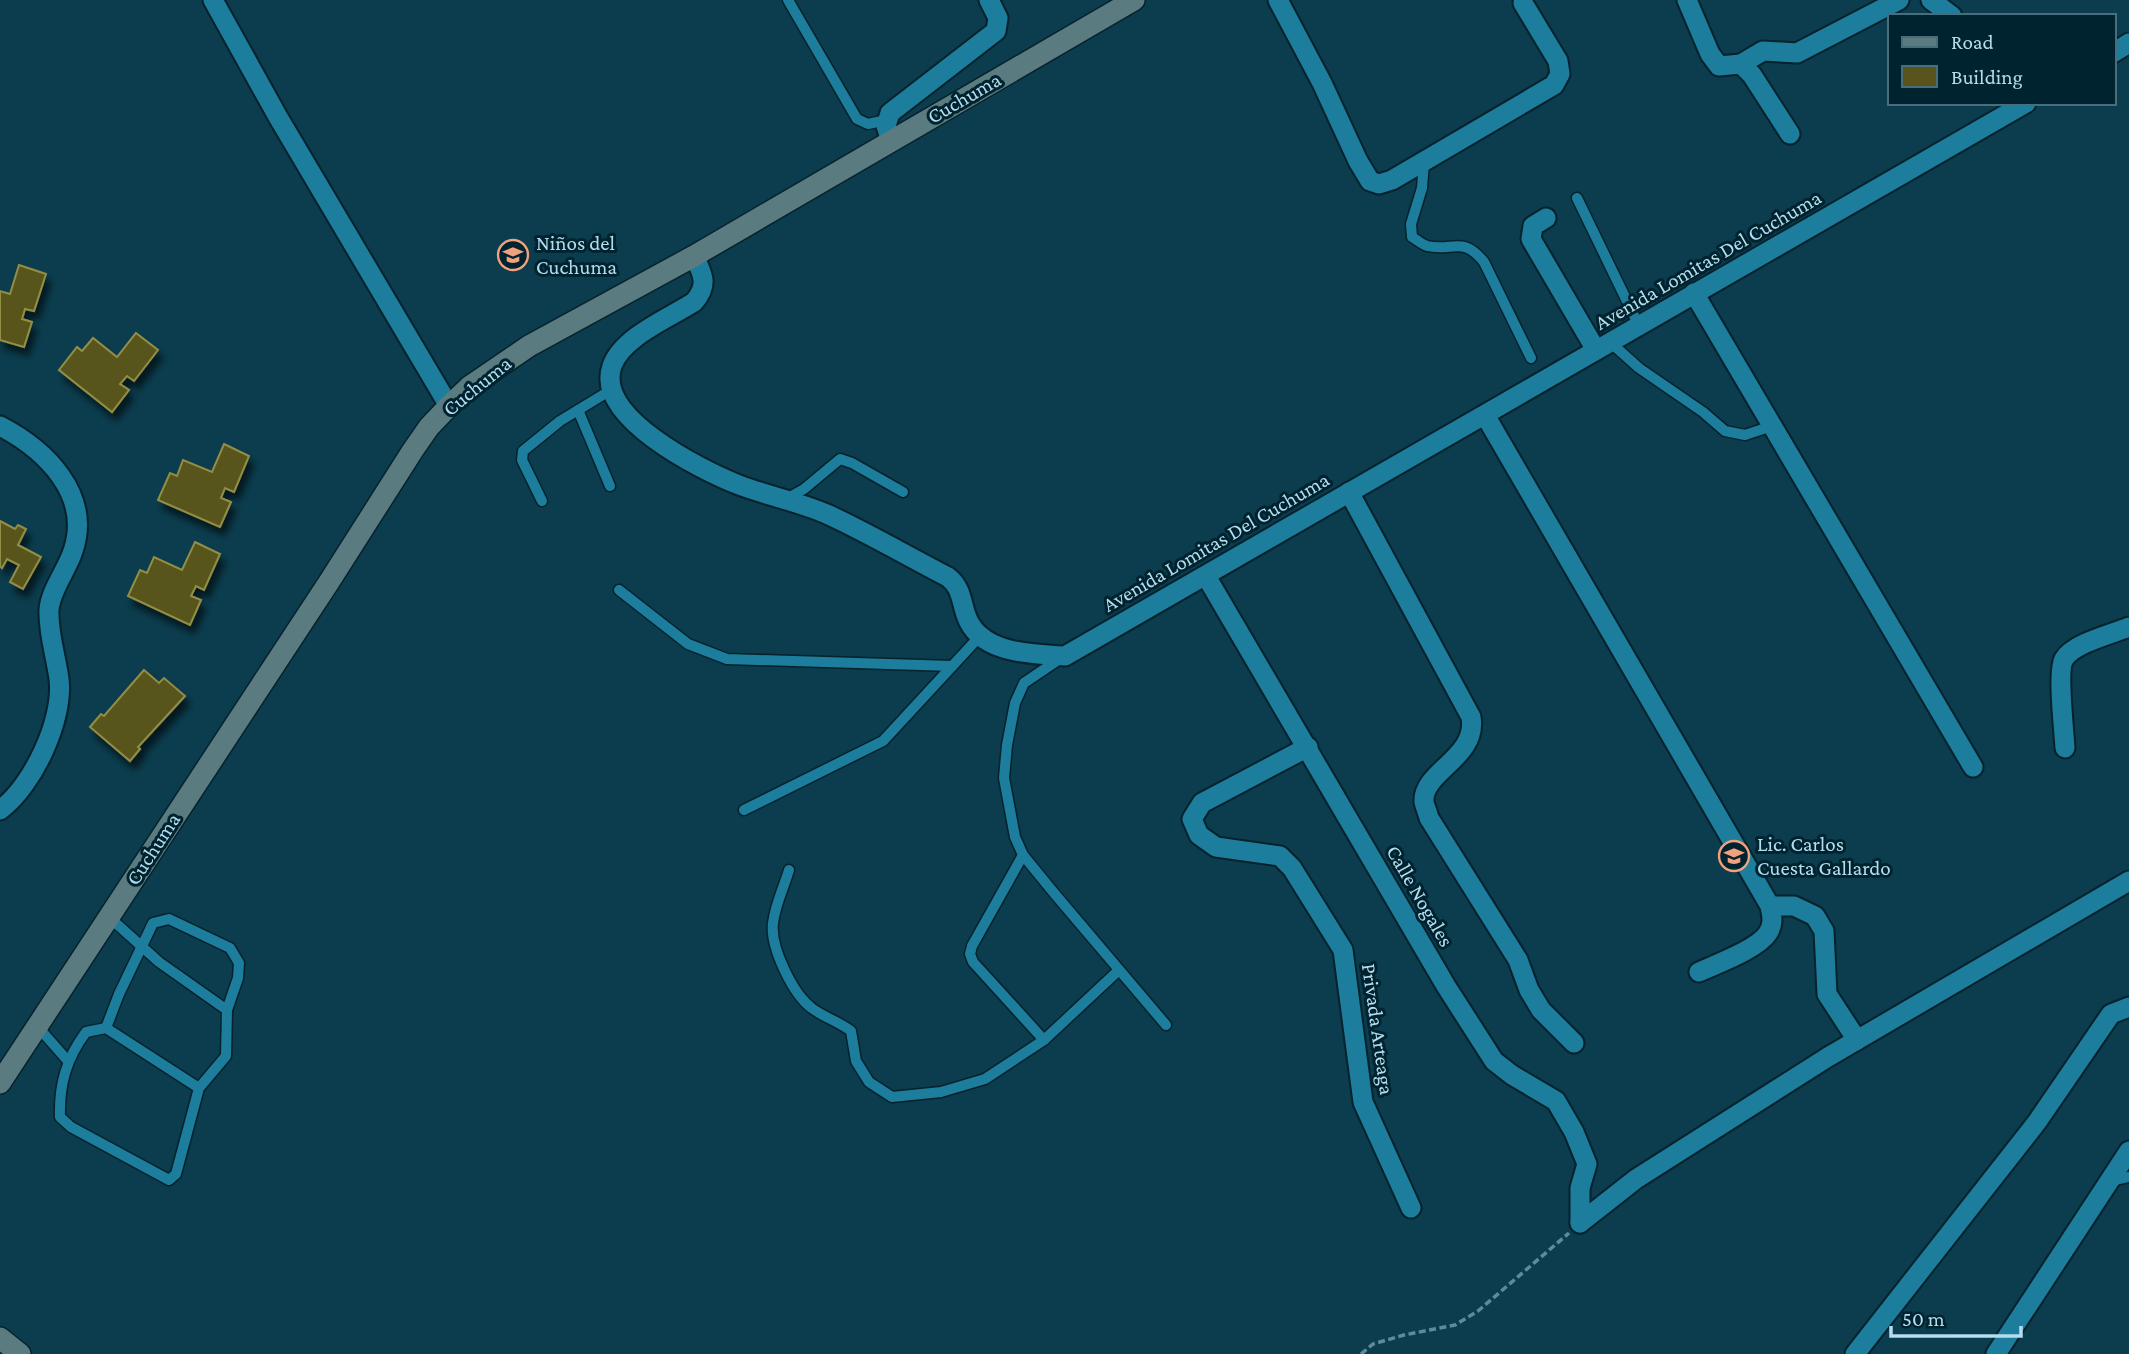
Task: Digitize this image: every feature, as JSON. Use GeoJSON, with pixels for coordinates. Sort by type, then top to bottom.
{"type":"FeatureCollection","features":[{"type":"Feature","properties":{"kind":"street"},"geometry":{"type":"LineString","coordinates":[[213,0],[278,117],[449,406]]}},
{"type":"Feature","properties":{"kind":"street"},"geometry":{"type":"LineString","coordinates":[[889,131],[890,113],[996,31],[998,18],[989,0]]}},
{"type":"Feature","properties":{"kind":"street","name":"Cuchuma"},"geometry":{"type":"LineString","coordinates":[[0,1083],[413,450],[449,406],[469,387],[529,346],[694,256],[889,131],[1134,0]]}},
{"type":"Feature","properties":{"kind":"street"},"geometry":{"type":"LineString","coordinates":[[1278,0],[1322,83],[1358,161],[1370,181],[1379,184],[1392,180],[1554,85],[1560,74],[1558,61],[1523,3]]}},
{"type":"Feature","properties":{"kind":"street"},"geometry":{"type":"LineString","coordinates":[[1687,0],[1710,54],[1719,66],[1741,64],[1763,51],[1797,53],[1899,0]]}},
{"type":"Feature","properties":{"kind":"street"},"geometry":{"type":"LineString","coordinates":[[1931,0],[1949,14]]}},
{"type":"Feature","properties":{"kind":"street"},"geometry":{"type":"LineString","coordinates":[[1741,64],[1752,75],[1790,134]]}},
{"type":"Feature","properties":{"kind":"street","name":"Avenida Lomitas Del Cuchuma"},"geometry":{"type":"LineString","coordinates":[[1065,656],[2023,105]]}},
{"type":"Feature","properties":{"kind":"street"},"geometry":{"type":"LineString","coordinates":[[1546,218],[1533,226],[1531,239],[1603,346]]}},
{"type":"Feature","properties":{"kind":"street"},"geometry":{"type":"LineString","coordinates":[[694,256],[705,281],[699,296],[694,302],[624,345],[611,367],[611,390],[623,411],[663,444],[727,480],[831,516],[948,577],[958,588],[969,622],[980,636],[996,646],[1065,656]]}},
{"type":"Feature","properties":{"kind":"street"},"geometry":{"type":"LineString","coordinates":[[1694,293],[1973,768]]}},
{"type":"Feature","properties":{"kind":"street"},"geometry":{"type":"LineString","coordinates":[[1485,415],[1770,906],[1772,926],[1761,941],[1699,972]]}},
{"type":"Feature","properties":{"kind":"street"},"geometry":{"type":"LineString","coordinates":[[0,426],[39,451],[54,467],[66,484],[76,508],[79,528],[74,550],[49,607],[61,701],[54,730],[30,774],[0,810]]}},
{"type":"Feature","properties":{"kind":"street"},"geometry":{"type":"LineString","coordinates":[[1349,492],[1471,717],[1472,734],[1466,745],[1426,791],[1424,801],[1429,818],[1518,960],[1541,1010],[1574,1043]]}},
{"type":"Feature","properties":{"kind":"street","name":"Calle Nogales"},"geometry":{"type":"LineString","coordinates":[[1206,576],[1446,986],[1494,1061],[1556,1101],[1574,1132],[1587,1164],[1580,1188],[1580,1223]]}},
{"type":"Feature","properties":{"kind":"street"},"geometry":{"type":"LineString","coordinates":[[2065,747],[2061,673],[2063,660],[2075,649],[2129,627]]}},
{"type":"Feature","properties":{"kind":"street","name":"Privada Arteaga"},"geometry":{"type":"LineString","coordinates":[[1308,747],[1202,803],[1192,820],[1199,835],[1216,847],[1280,856],[1292,868],[1343,950],[1363,1101],[1410,1208]]}},
{"type":"Feature","properties":{"kind":"street"},"geometry":{"type":"LineString","coordinates":[[1580,1223],[1636,1179],[1857,1040],[2129,881]]}},
{"type":"Feature","properties":{"kind":"street"},"geometry":{"type":"LineString","coordinates":[[1770,906],[1794,906],[1815,916],[1824,931],[1827,993],[1857,1040]]}},
{"type":"Feature","properties":{"kind":"street"},"geometry":{"type":"LineString","coordinates":[[1855,1354],[2037,1122],[2111,1014],[2129,1007]]}},
{"type":"Feature","properties":{"kind":"street"},"geometry":{"type":"LineString","coordinates":[[1996,1354],[2119,1179],[2129,1152]]}},
{"type":"Feature","properties":{"kind":"street"},"geometry":{"type":"LineString","coordinates":[[0,1338],[20,1354]]}},
{"type":"Feature","properties":{"kind":"lane"},"geometry":{"type":"LineString","coordinates":[[788,0],[857,119],[889,131]]}},
{"type":"Feature","properties":{"kind":"lane"},"geometry":{"type":"LineString","coordinates":[[1424,161],[1422,188],[1411,224],[1412,237],[1427,246],[1461,246],[1474,251],[1484,262],[1531,358]]}},
{"type":"Feature","properties":{"kind":"lane"},"geometry":{"type":"LineString","coordinates":[[1577,198],[1639,326]]}},
{"type":"Feature","properties":{"kind":"lane"},"geometry":{"type":"LineString","coordinates":[[1603,346],[1703,412],[1725,431],[1745,435],[1772,426]]}},
{"type":"Feature","properties":{"kind":"lane"},"geometry":{"type":"LineString","coordinates":[[542,501],[522,460],[523,451],[578,410],[611,390]]}},
{"type":"Feature","properties":{"kind":"lane"},"geometry":{"type":"LineString","coordinates":[[578,410],[610,486]]}},
{"type":"Feature","properties":{"kind":"lane"},"geometry":{"type":"LineString","coordinates":[[784,500],[804,489],[840,459],[903,492]]}},
{"type":"Feature","properties":{"kind":"lane"},"geometry":{"type":"LineString","coordinates":[[619,590],[688,644],[727,659],[953,666]]}},
{"type":"Feature","properties":{"kind":"lane"},"geometry":{"type":"LineString","coordinates":[[744,810],[883,741],[980,636]]}},
{"type":"Feature","properties":{"kind":"lane"},"geometry":{"type":"LineString","coordinates":[[1065,656],[1024,683],[1015,703],[1004,778],[1015,837],[1023,855],[1166,1025]]}},
{"type":"Feature","properties":{"kind":"lane"},"geometry":{"type":"LineString","coordinates":[[1023,855],[970,954],[973,962],[1044,1040]]}},
{"type":"Feature","properties":{"kind":"lane"},"geometry":{"type":"LineString","coordinates":[[789,870],[773,922],[774,942],[788,979],[812,1009],[851,1031],[856,1060],[869,1082],[892,1097],[941,1092],[985,1079],[1044,1040],[1119,970]]}},
{"type":"Feature","properties":{"kind":"lane"},"geometry":{"type":"LineString","coordinates":[[109,917],[159,961],[227,1010]]}},
{"type":"Feature","properties":{"kind":"lane"},"geometry":{"type":"LineString","coordinates":[[106,1028],[119,993],[153,923],[169,919],[230,948],[239,963],[238,978],[227,1010],[226,1056],[199,1088],[176,1174],[169,1180],[71,1127],[60,1118],[59,1092],[68,1061],[86,1032],[106,1028],[199,1088]]}},
{"type":"Feature","properties":{"kind":"lane"},"geometry":{"type":"LineString","coordinates":[[38,1027],[68,1061]]}},
{"type":"Feature","properties":{"kind":"path"},"geometry":{"type":"LineString","coordinates":[[1361,1354],[1373,1345],[1404,1335],[1445,1328],[1478,1311],[1580,1223]]}},
{"type":"Feature","properties":{"kind":"building"},"geometry":{"type":"Polygon","coordinates":[[[19,265],[46,274],[34,311],[25,309],[22,319],[32,322],[24,347],[0,340],[0,291],[10,294],[19,265]]]}},
{"type":"Feature","properties":{"kind":"building"},"geometry":{"type":"Polygon","coordinates":[[[136,333],[158,350],[134,381],[127,376],[120,384],[129,390],[112,412],[59,370],[77,347],[82,351],[93,338],[117,357],[136,333]]]}},
{"type":"Feature","properties":{"kind":"building"},"geometry":{"type":"Polygon","coordinates":[[[224,444],[249,456],[234,492],[225,488],[221,498],[231,502],[220,527],[158,500],[170,473],[177,476],[183,460],[212,472],[224,444]]]}},
{"type":"Feature","properties":{"kind":"building"},"geometry":{"type":"Polygon","coordinates":[[[0,521],[15,529],[18,525],[26,529],[18,545],[41,557],[23,589],[10,582],[19,565],[7,559],[2,568],[0,566],[0,521]]]}},
{"type":"Feature","properties":{"kind":"building"},"geometry":{"type":"Polygon","coordinates":[[[195,542],[220,554],[204,590],[196,586],[191,596],[201,600],[190,625],[128,596],[140,570],[147,573],[154,557],[182,570],[195,542]]]}},
{"type":"Feature","properties":{"kind":"building"},"geometry":{"type":"Polygon","coordinates":[[[144,670],[159,683],[164,678],[185,696],[138,747],[140,749],[130,761],[90,727],[101,714],[104,716],[144,670]]]}},
{"type":"Feature","properties":{"kind":"place","name":"Niños del Cuchuma"},"geometry":{"type":"Point","coordinates":[513,255]}},
{"type":"Feature","properties":{"kind":"place","name":"Lic. Carlos Cuesta Gallardo"},"geometry":{"type":"Point","coordinates":[1734,856]}}]}
